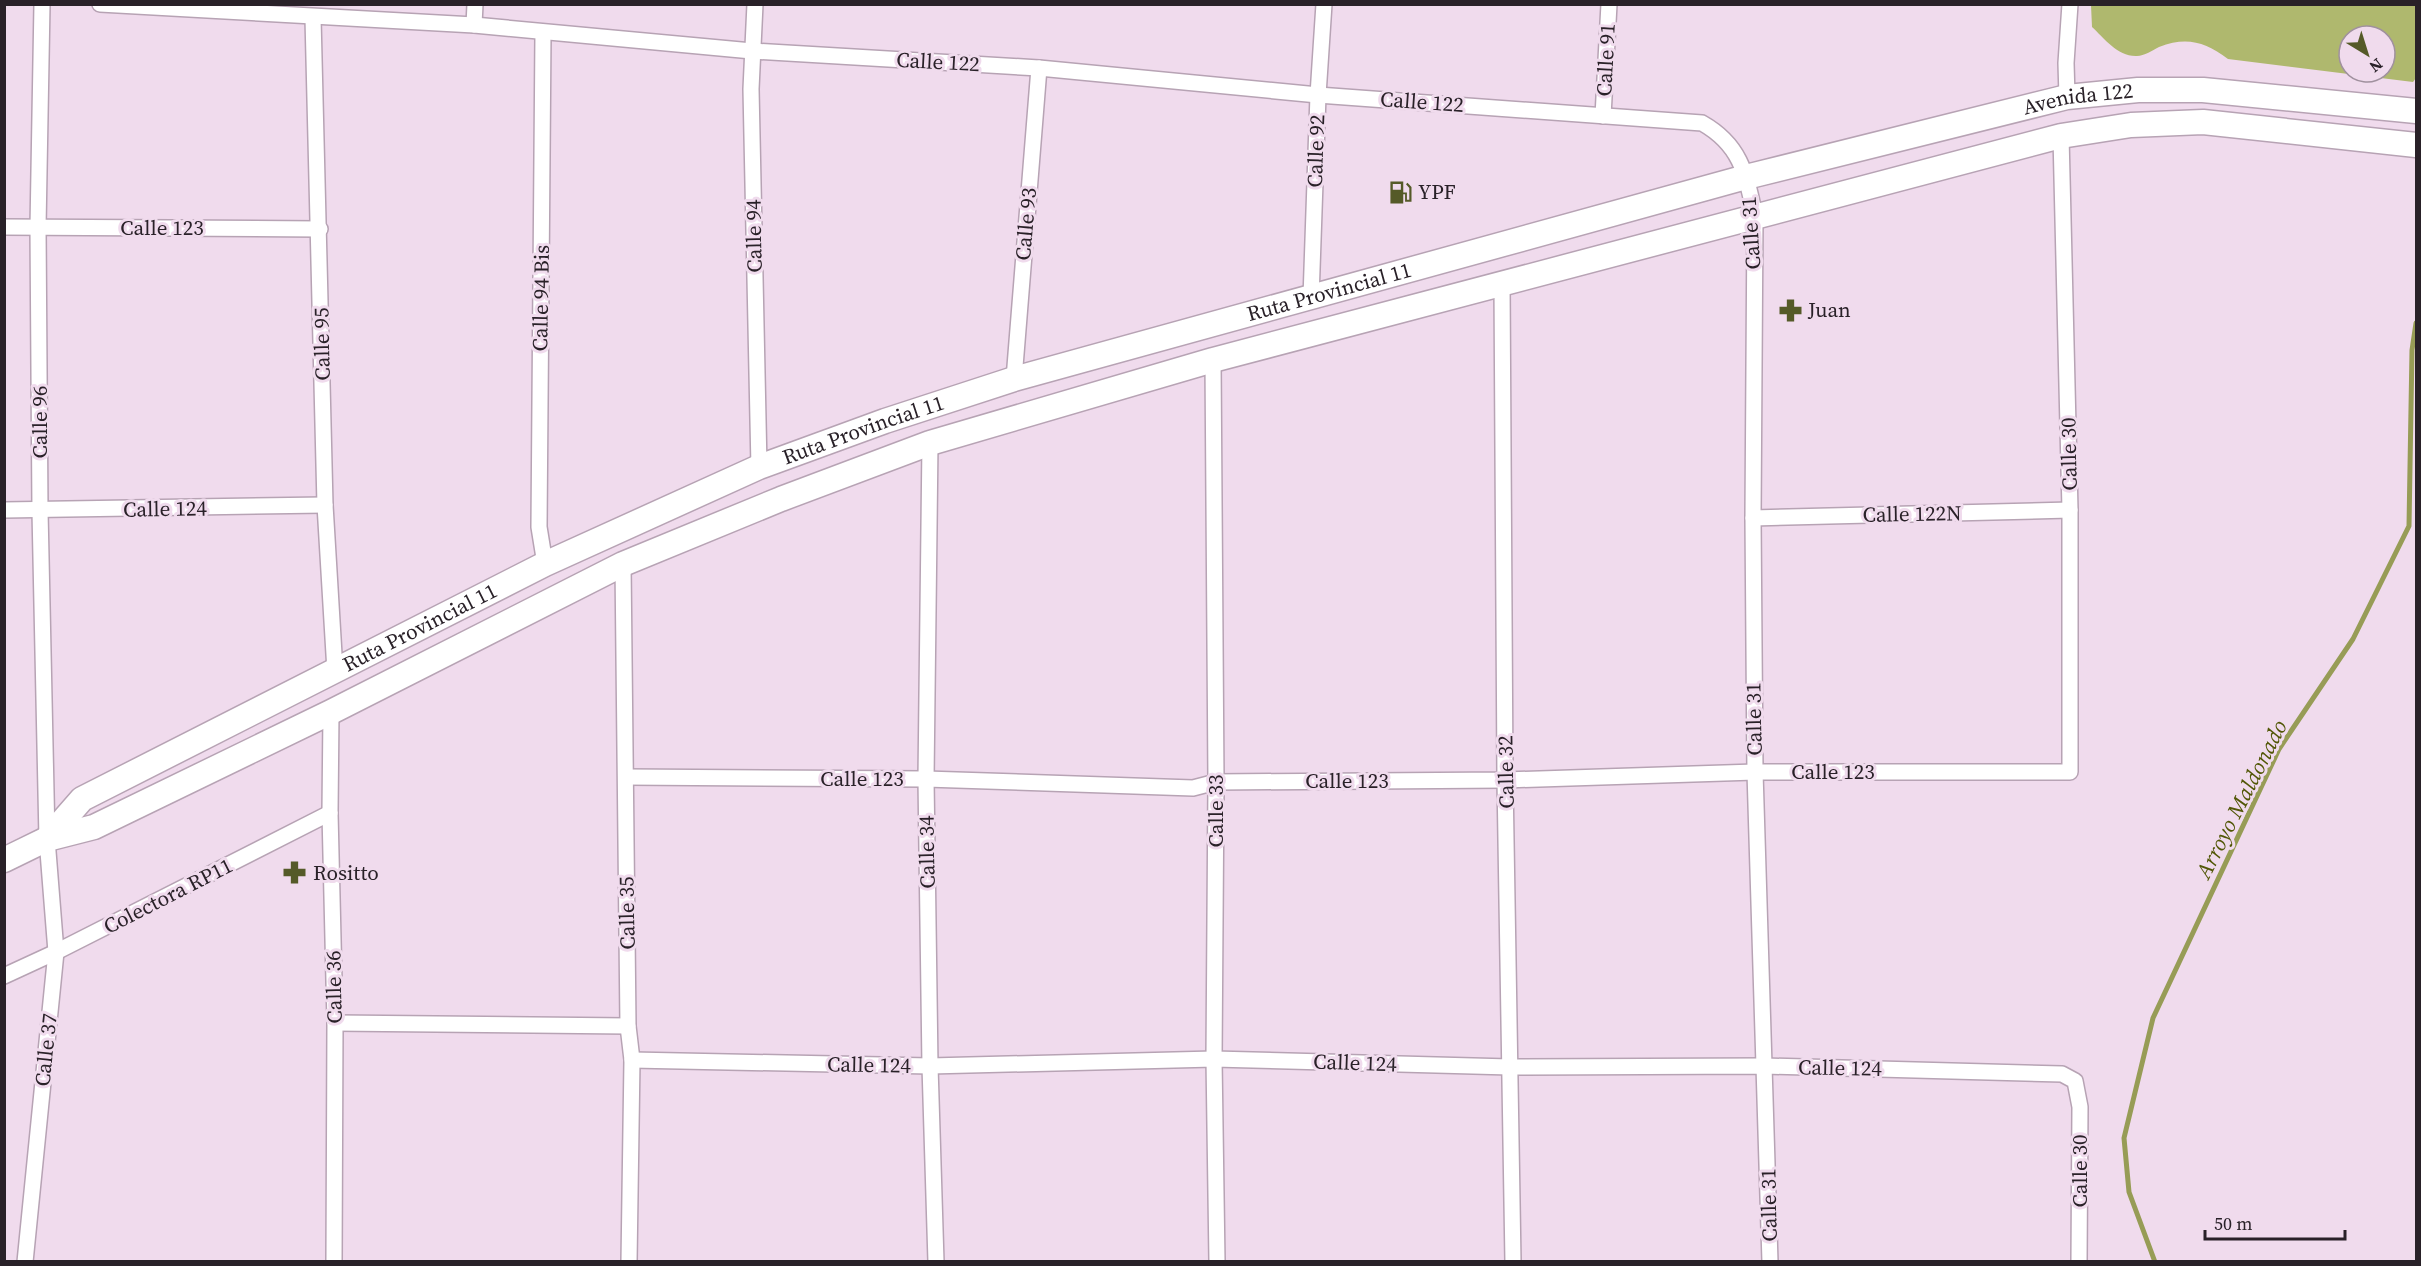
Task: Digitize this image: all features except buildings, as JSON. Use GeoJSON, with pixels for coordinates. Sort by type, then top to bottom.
{"type":"FeatureCollection","features":[{"type":"Feature","properties":{"kind":"main road","name":"Avenida 122"},"geometry":{"type":"LineString","coordinates":[[1746,177],[2067,97],[2138,90],[2203,90],[2408,110]]}},
{"type":"Feature","properties":{"kind":"main road","name":"Avenida 122"},"geometry":{"type":"LineString","coordinates":[[1755,216],[2061,136],[2132,125],[2203,122],[2407,145]]}},
{"type":"Feature","properties":{"kind":"main road","name":"Ruta Provincial 11"},"geometry":{"type":"LineString","coordinates":[[47,839],[82,799],[545,564],[759,467],[885,421],[1014,380],[1746,177]]}},
{"type":"Feature","properties":{"kind":"main road","name":"Ruta Provincial 11"},"geometry":{"type":"LineString","coordinates":[[4,860],[47,839],[94,827],[331,712],[623,564],[782,499],[930,443],[1213,360],[1755,216]]}},
{"type":"Feature","properties":{"kind":"street","name":"Calle 96"},"geometry":{"type":"LineString","coordinates":[[42,4],[38,227],[40,511],[47,839]]}},
{"type":"Feature","properties":{"kind":"street","name":"Calle 122"},"geometry":{"type":"LineString","coordinates":[[100,4],[313,18],[474,25],[752,51],[1039,68],[1318,94],[1702,123],[1729,141],[1746,177]]}},
{"type":"Feature","properties":{"kind":"street"},"geometry":{"type":"LineString","coordinates":[[474,25],[475,4]]}},
{"type":"Feature","properties":{"kind":"street","name":"Calle 94"},"geometry":{"type":"LineString","coordinates":[[755,4],[751,89],[759,467]]}},
{"type":"Feature","properties":{"kind":"street","name":"Calle 92"},"geometry":{"type":"LineString","coordinates":[[1311,298],[1318,94],[1324,4]]}},
{"type":"Feature","properties":{"kind":"street","name":"Calle 91"},"geometry":{"type":"LineString","coordinates":[[1603,116],[1609,4]]}},
{"type":"Feature","properties":{"kind":"street"},"geometry":{"type":"LineString","coordinates":[[2067,97],[2066,63],[2070,4]]}},
{"type":"Feature","properties":{"kind":"street","name":"Calle 95"},"geometry":{"type":"LineString","coordinates":[[313,18],[320,229],[325,506],[335,671]]}},
{"type":"Feature","properties":{"kind":"street","name":"Calle 94 Bis"},"geometry":{"type":"LineString","coordinates":[[543,33],[539,527],[545,564]]}},
{"type":"Feature","properties":{"kind":"street","name":"Calle 93"},"geometry":{"type":"LineString","coordinates":[[1014,380],[1039,68]]}},
{"type":"Feature","properties":{"kind":"street","name":"Calle 30"},"geometry":{"type":"LineString","coordinates":[[2061,136],[2070,510],[2070,771]]}},
{"type":"Feature","properties":{"kind":"street","name":"Calle 31"},"geometry":{"type":"LineString","coordinates":[[1746,177],[1755,216],[1753,518],[1755,772],[1770,1262]]}},
{"type":"Feature","properties":{"kind":"street","name":"Calle 123"},"geometry":{"type":"LineString","coordinates":[[4,227],[320,229]]}},
{"type":"Feature","properties":{"kind":"street","name":"Calle 32"},"geometry":{"type":"LineString","coordinates":[[1502,283],[1509,1067],[1513,1262]]}},
{"type":"Feature","properties":{"kind":"street","name":"Calle 33"},"geometry":{"type":"LineString","coordinates":[[1213,360],[1216,782],[1214,1059],[1217,1262]]}},
{"type":"Feature","properties":{"kind":"street","name":"Calle 34"},"geometry":{"type":"LineString","coordinates":[[930,443],[926,779],[930,1066],[936,1262]]}},
{"type":"Feature","properties":{"kind":"street","name":"Calle 124"},"geometry":{"type":"LineString","coordinates":[[4,510],[325,506]]}},
{"type":"Feature","properties":{"kind":"street","name":"Calle 122N"},"geometry":{"type":"LineString","coordinates":[[1753,518],[2070,510]]}},
{"type":"Feature","properties":{"kind":"street","name":"Calle 35"},"geometry":{"type":"LineString","coordinates":[[623,564],[628,1026],[632,1060],[629,1262]]}},
{"type":"Feature","properties":{"kind":"street","name":"Calle 36"},"geometry":{"type":"LineString","coordinates":[[331,712],[330,813],[335,1023],[334,1262]]}},
{"type":"Feature","properties":{"kind":"street","name":"Calle 123"},"geometry":{"type":"LineString","coordinates":[[626,777],[926,779],[1193,788],[1216,782],[1506,780],[1755,772],[2070,771]]}},
{"type":"Feature","properties":{"kind":"street","name":"Colectora RP11"},"geometry":{"type":"LineString","coordinates":[[4,976],[330,813]]}},
{"type":"Feature","properties":{"kind":"street","name":"Calle 37"},"geometry":{"type":"LineString","coordinates":[[25,1262],[56,952],[47,839]]}},
{"type":"Feature","properties":{"kind":"street"},"geometry":{"type":"LineString","coordinates":[[335,1023],[628,1026]]}},
{"type":"Feature","properties":{"kind":"street","name":"Calle 124"},"geometry":{"type":"LineString","coordinates":[[632,1060],[930,1066],[1214,1059],[1509,1067],[1765,1066],[2062,1074],[2075,1081]]}},
{"type":"Feature","properties":{"kind":"street","name":"Calle 30"},"geometry":{"type":"LineString","coordinates":[[2075,1081],[2080,1107],[2079,1262]]}},
{"type":"Feature","properties":{"kind":"green space"},"geometry":{"type":"Polygon","coordinates":[[[2091,5],[2416,5],[2416,78],[2413,82],[2397,80],[2397,24],[2337,24],[2337,73],[2228,59],[2211,48],[2187,41],[2159,47],[2140,56],[2124,53],[2112,46],[2092,27],[2091,5]]]}},
{"type":"Feature","properties":{"kind":"waterway","name":"Arroyo Maldonado"},"geometry":{"type":"LineString","coordinates":[[2155,1262],[2129,1192],[2124,1138],[2153,1018],[2279,749],[2353,639],[2409,526],[2412,350],[2416,323]]}},
{"type":"Feature","properties":{"kind":"place","name":"YPF"},"geometry":{"type":"Point","coordinates":[1400,192]}},
{"type":"Feature","properties":{"kind":"place","name":"Juan"},"geometry":{"type":"Point","coordinates":[1790,310]}},
{"type":"Feature","properties":{"kind":"place","name":"Rositto"},"geometry":{"type":"Point","coordinates":[295,873]}}]}
